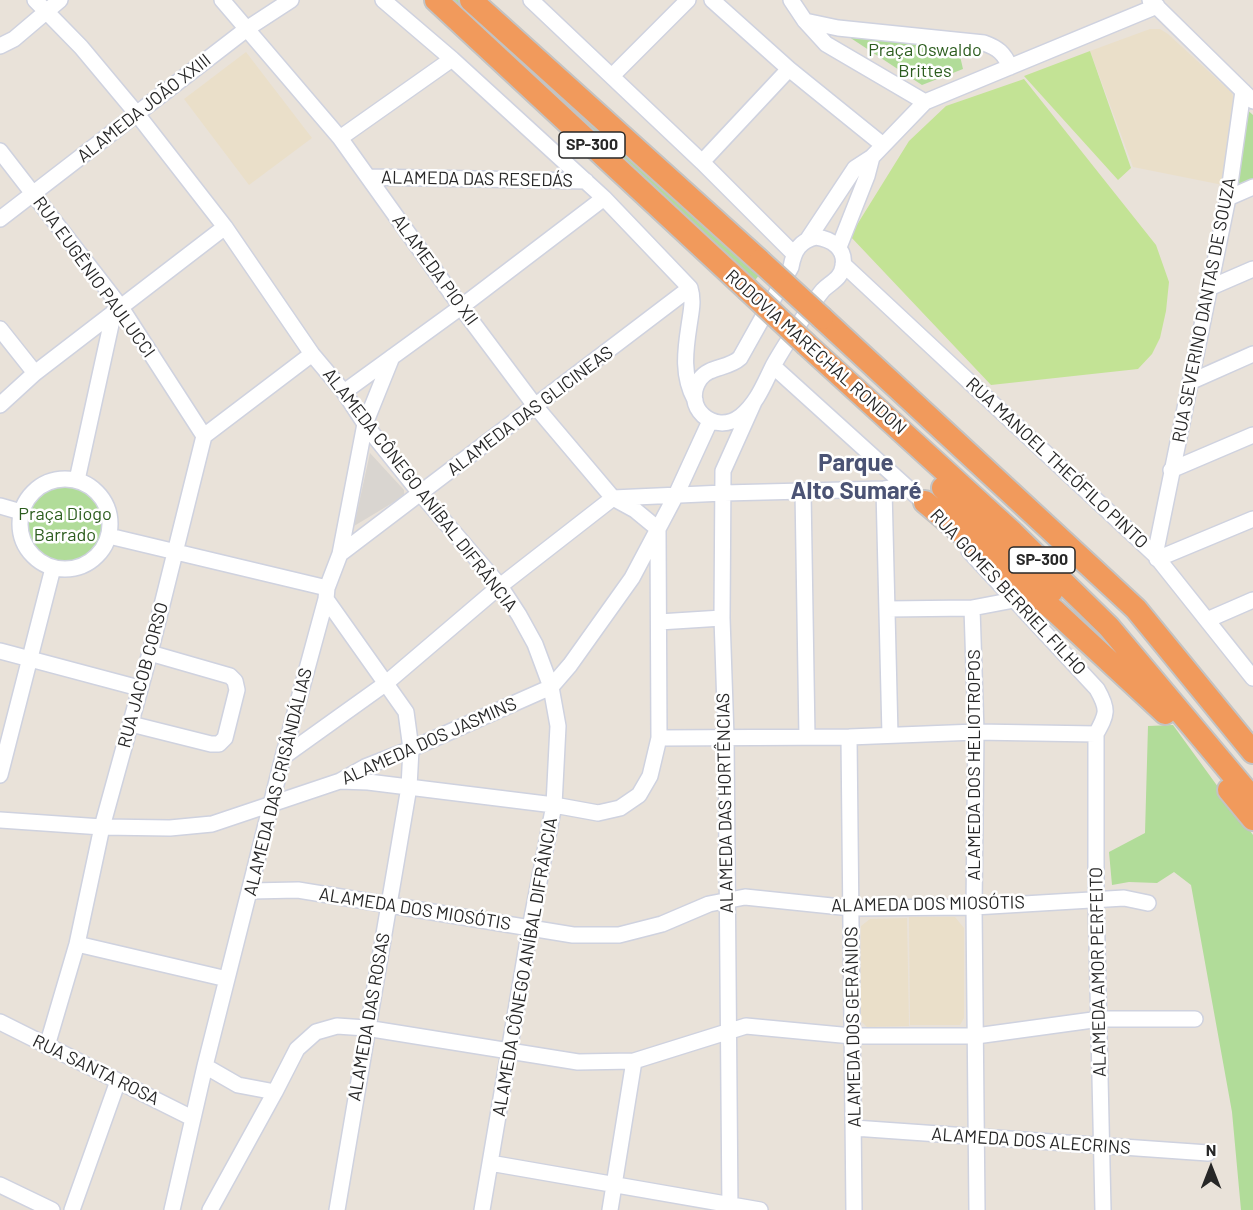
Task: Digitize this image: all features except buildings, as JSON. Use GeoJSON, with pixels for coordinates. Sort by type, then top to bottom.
{"type":"FeatureCollection","features":[{"type":"Feature","properties":{"kind":"highway"},"geometry":{"type":"LineString","coordinates":[[417,0],[459,33],[478,38]]}},
{"type":"Feature","properties":{"kind":"highway","name":"RODOVIA MARECHAL RONDON"},"geometry":{"type":"LineString","coordinates":[[436,0],[807,345],[1013,532],[1109,627],[1253,799]]}},
{"type":"Feature","properties":{"kind":"highway","name":"RODOVIA MARECHAL RONDON"},"geometry":{"type":"LineString","coordinates":[[471,0],[760,261],[1136,609],[1253,752]]}},
{"type":"Feature","properties":{"kind":"highway"},"geometry":{"type":"LineString","coordinates":[[834,368],[899,444],[993,537],[1094,630],[1172,719],[1253,819]]}},
{"type":"Feature","properties":{"kind":"highway"},"geometry":{"type":"LineString","coordinates":[[925,502],[1056,612],[1172,719]]}},
{"type":"Feature","properties":{"kind":"street","name":"ALAMEDA CÔNEGO ANÍBAL DIFRÂNCIA"},"geometry":{"type":"LineString","coordinates":[[35,0],[81,47],[137,114],[225,227],[312,354],[344,392],[365,424],[420,493],[500,586],[535,644],[551,687],[558,726],[554,805],[530,928],[482,1210]]}},
{"type":"Feature","properties":{"kind":"street"},"geometry":{"type":"LineString","coordinates":[[0,46],[14,39],[60,0]]}},
{"type":"Feature","properties":{"kind":"street","name":"ALAMEDA PIO XII"},"geometry":{"type":"LineString","coordinates":[[222,0],[340,138],[536,407],[613,498],[635,510],[658,530]]}},
{"type":"Feature","properties":{"kind":"street","name":"ALAMEDA JOÃO XXIII"},"geometry":{"type":"LineString","coordinates":[[0,219],[248,28],[291,0]]}},
{"type":"Feature","properties":{"kind":"street"},"geometry":{"type":"LineString","coordinates":[[383,0],[452,59],[604,198],[690,288],[693,297],[685,369],[688,387],[700,412],[710,421],[724,423],[731,421],[740,417],[754,402],[773,366],[816,299],[837,279],[843,264],[838,248],[825,238],[808,239],[801,243],[794,254],[791,267],[740,358],[726,367],[703,375],[696,388],[695,400]]}},
{"type":"Feature","properties":{"kind":"street"},"geometry":{"type":"LineString","coordinates":[[531,0],[702,162],[794,254]]}},
{"type":"Feature","properties":{"kind":"street"},"geometry":{"type":"LineString","coordinates":[[612,76],[688,0]]}},
{"type":"Feature","properties":{"kind":"street"},"geometry":{"type":"LineString","coordinates":[[712,0],[789,69],[883,145]]}},
{"type":"Feature","properties":{"kind":"street"},"geometry":{"type":"LineString","coordinates":[[791,0],[805,21],[826,44],[925,102]]}},
{"type":"Feature","properties":{"kind":"street"},"geometry":{"type":"LineString","coordinates":[[1130,16],[1136,0]]}},
{"type":"Feature","properties":{"kind":"street"},"geometry":{"type":"LineString","coordinates":[[808,239],[855,168],[872,157],[925,102],[1130,16],[1154,3],[1248,96]]}},
{"type":"Feature","properties":{"kind":"street"},"geometry":{"type":"LineString","coordinates":[[805,21],[838,28],[984,43],[998,48],[1010,67]]}},
{"type":"Feature","properties":{"kind":"street"},"geometry":{"type":"LineString","coordinates":[[826,44],[828,37],[838,28]]}},
{"type":"Feature","properties":{"kind":"street"},"geometry":{"type":"LineString","coordinates":[[340,138],[452,59]]}},
{"type":"Feature","properties":{"kind":"street"},"geometry":{"type":"LineString","coordinates":[[702,162],[789,69]]}},
{"type":"Feature","properties":{"kind":"street","name":"RUA SEVERINO DANTAS DE SOUZA"},"geometry":{"type":"LineString","coordinates":[[1156,557],[1171,470],[1248,96]]}},
{"type":"Feature","properties":{"kind":"street","name":"RUA EUGÊNIO PAULUCCI"},"geometry":{"type":"LineString","coordinates":[[0,151],[117,309],[204,436]]}},
{"type":"Feature","properties":{"kind":"street"},"geometry":{"type":"LineString","coordinates":[[838,248],[867,176],[872,157]]}},
{"type":"Feature","properties":{"kind":"street","name":"ALAMEDA DAS RESEDÁS"},"geometry":{"type":"LineString","coordinates":[[369,177],[585,181]]}},
{"type":"Feature","properties":{"kind":"street"},"geometry":{"type":"LineString","coordinates":[[1228,198],[1253,187]]}},
{"type":"Feature","properties":{"kind":"street"},"geometry":{"type":"LineString","coordinates":[[344,392],[461,307],[604,198]]}},
{"type":"Feature","properties":{"kind":"street"},"geometry":{"type":"LineString","coordinates":[[0,405],[34,374],[225,227]]}},
{"type":"Feature","properties":{"kind":"street","name":"RUA MANOEL THEÓFILO PINTO"},"geometry":{"type":"LineString","coordinates":[[843,264],[1156,557],[1253,678]]}},
{"type":"Feature","properties":{"kind":"street"},"geometry":{"type":"LineString","coordinates":[[1209,288],[1253,269]]}},
{"type":"Feature","properties":{"kind":"street","name":"ALAMEDA DAS GLICINEAS"},"geometry":{"type":"LineString","coordinates":[[340,554],[690,288]]}},
{"type":"Feature","properties":{"kind":"street"},"geometry":{"type":"LineString","coordinates":[[77,480],[117,309]]}},
{"type":"Feature","properties":{"kind":"street"},"geometry":{"type":"LineString","coordinates":[[0,329],[34,374]]}},
{"type":"Feature","properties":{"kind":"street"},"geometry":{"type":"LineString","coordinates":[[204,436],[312,354]]}},
{"type":"Feature","properties":{"kind":"street"},"geometry":{"type":"LineString","coordinates":[[1190,382],[1253,354]]}},
{"type":"Feature","properties":{"kind":"street","name":"ALAMEDA DAS CRISÂNDÁLIAS"},"geometry":{"type":"LineString","coordinates":[[172,1210],[192,1118],[283,757],[326,593],[340,554],[365,424],[392,357]]}},
{"type":"Feature","properties":{"kind":"street","name":"RUA GOMES BERRIEL FILHO"},"geometry":{"type":"LineString","coordinates":[[773,366],[925,502],[1097,689],[1105,703],[1106,716],[1096,734]]}},
{"type":"Feature","properties":{"kind":"street","name":"ALAMEDA DAS HORTÊNCIAS"},"geometry":{"type":"LineString","coordinates":[[730,1207],[726,736],[722,618],[723,471],[754,402]]}},
{"type":"Feature","properties":{"kind":"street","name":"ALAMEDA DOS JASMINS"},"geometry":{"type":"LineString","coordinates":[[0,820],[102,827],[171,828],[212,824],[340,781],[366,775],[411,749],[551,687],[570,665],[632,578],[676,495],[710,421]]}},
{"type":"Feature","properties":{"kind":"street"},"geometry":{"type":"LineString","coordinates":[[1171,470],[1253,435]]}},
{"type":"Feature","properties":{"kind":"street","name":"RUA JACOB CORSO"},"geometry":{"type":"LineString","coordinates":[[47,1046],[77,944],[102,827],[150,653],[204,436]]}},
{"type":"Feature","properties":{"kind":"street"},"geometry":{"type":"LineString","coordinates":[[63,478],[77,480],[90,486],[105,502],[111,522],[109,536],[103,549],[87,563],[67,569],[53,568],[40,562],[29,552],[22,540],[19,526],[21,512],[31,494],[49,481],[63,478]]}},
{"type":"Feature","properties":{"kind":"street"},"geometry":{"type":"LineString","coordinates":[[283,757],[385,684],[500,586],[613,498],[885,489],[905,486]]}},
{"type":"Feature","properties":{"kind":"street"},"geometry":{"type":"LineString","coordinates":[[885,489],[890,735]]}},
{"type":"Feature","properties":{"kind":"street"},"geometry":{"type":"LineString","coordinates":[[803,491],[807,737]]}},
{"type":"Feature","properties":{"kind":"street"},"geometry":{"type":"LineString","coordinates":[[0,506],[21,512]]}},
{"type":"Feature","properties":{"kind":"street"},"geometry":{"type":"LineString","coordinates":[[1156,557],[1253,519]]}},
{"type":"Feature","properties":{"kind":"street"},"geometry":{"type":"LineString","coordinates":[[1141,542],[1149,539],[1160,527]]}},
{"type":"Feature","properties":{"kind":"street"},"geometry":{"type":"LineString","coordinates":[[366,775],[409,787],[554,805],[598,813],[620,808],[639,795],[650,776],[659,738],[658,530]]}},
{"type":"Feature","properties":{"kind":"street"},"geometry":{"type":"LineString","coordinates":[[109,536],[174,551],[326,593]]}},
{"type":"Feature","properties":{"kind":"street"},"geometry":{"type":"LineString","coordinates":[[0,775],[53,568]]}},
{"type":"Feature","properties":{"kind":"street"},"geometry":{"type":"LineString","coordinates":[[632,578],[646,572],[659,586]]}},
{"type":"Feature","properties":{"kind":"street","name":"ALAMEDA DAS ROSAS"},"geometry":{"type":"LineString","coordinates":[[326,593],[385,684],[406,712],[411,749],[409,787],[390,905],[366,1028],[337,1210]]}},
{"type":"Feature","properties":{"kind":"street"},"geometry":{"type":"LineString","coordinates":[[887,609],[972,608],[1014,600]]}},
{"type":"Feature","properties":{"kind":"street"},"geometry":{"type":"LineString","coordinates":[[1207,620],[1253,600]]}},
{"type":"Feature","properties":{"kind":"street","name":"ALAMEDA DOS HELIOTROPOS"},"geometry":{"type":"LineString","coordinates":[[972,608],[976,732],[974,907],[977,1210]]}},
{"type":"Feature","properties":{"kind":"street"},"geometry":{"type":"LineString","coordinates":[[658,622],[722,618]]}},
{"type":"Feature","properties":{"kind":"street"},"geometry":{"type":"LineString","coordinates":[[0,651],[139,688]]}},
{"type":"Feature","properties":{"kind":"street"},"geometry":{"type":"LineString","coordinates":[[131,724],[211,744],[219,744],[225,738],[237,690],[235,681],[230,676],[150,653]]}},
{"type":"Feature","properties":{"kind":"street"},"geometry":{"type":"LineString","coordinates":[[659,738],[849,737],[976,732],[1096,734]]}},
{"type":"Feature","properties":{"kind":"street","name":"ALAMEDA AMOR PERFEITO"},"geometry":{"type":"LineString","coordinates":[[1096,734],[1096,899],[1103,1210]]}},
{"type":"Feature","properties":{"kind":"street","name":"ALAMEDA DOS GERÂNIOS"},"geometry":{"type":"LineString","coordinates":[[849,737],[854,1210]]}},
{"type":"Feature","properties":{"kind":"street","name":"ALAMEDA DOS MIOSÓTIS"},"geometry":{"type":"LineString","coordinates":[[251,891],[298,890],[573,935],[619,935],[662,924],[709,904],[745,897],[851,908],[974,907],[1124,898],[1148,903]]}},
{"type":"Feature","properties":{"kind":"street"},"geometry":{"type":"LineString","coordinates":[[77,944],[227,979]]}},
{"type":"Feature","properties":{"kind":"street"},"geometry":{"type":"LineString","coordinates":[[210,1210],[297,1049],[316,1032],[337,1026],[366,1028],[578,1062],[634,1060],[746,1026],[852,1036],[976,1036],[1100,1019],[1195,1019]]}},
{"type":"Feature","properties":{"kind":"street","name":"RUA SANTA ROSA"},"geometry":{"type":"LineString","coordinates":[[0,1023],[192,1118]]}},
{"type":"Feature","properties":{"kind":"street"},"geometry":{"type":"LineString","coordinates":[[610,1210],[634,1060]]}},
{"type":"Feature","properties":{"kind":"street"},"geometry":{"type":"LineString","coordinates":[[205,1066],[238,1084],[275,1092]]}},
{"type":"Feature","properties":{"kind":"street"},"geometry":{"type":"LineString","coordinates":[[72,1210],[118,1081]]}},
{"type":"Feature","properties":{"kind":"street","name":"ALAMEDA DOS ALECRINS"},"geometry":{"type":"LineString","coordinates":[[854,1128],[1208,1153]]}},
{"type":"Feature","properties":{"kind":"street"},"geometry":{"type":"LineString","coordinates":[[490,1164],[614,1184],[730,1207],[760,1210]]}},
{"type":"Feature","properties":{"kind":"street"},"geometry":{"type":"LineString","coordinates":[[0,1185],[52,1210]]}},
{"type":"Feature","properties":{"kind":"shaded area"},"geometry":{"type":"Polygon","coordinates":[[[1150,29],[1160,29],[1168,34],[1232,93],[1236,107],[1223,185],[1133,167],[1090,51],[1150,29]]]}},
{"type":"Feature","properties":{"kind":"shaded area"},"geometry":{"type":"Polygon","coordinates":[[[246,52],[312,138],[249,185],[184,99],[246,52]]]}},
{"type":"Feature","properties":{"kind":"shaded area"},"geometry":{"type":"Polygon","coordinates":[[[370,453],[404,490],[404,496],[354,526],[370,453]]]}},
{"type":"Feature","properties":{"kind":"shaded area"},"geometry":{"type":"Polygon","coordinates":[[[909,917],[955,917],[964,928],[964,1018],[960,1025],[910,1025],[909,917]]]}},
{"type":"Feature","properties":{"kind":"shaded area"},"geometry":{"type":"Polygon","coordinates":[[[907,918],[909,1026],[867,1027],[860,1020],[861,926],[870,919],[907,918]]]}},
{"type":"Feature","properties":{"kind":"green space"},"geometry":{"type":"Polygon","coordinates":[[[445,0],[465,0],[760,274],[752,284],[445,0]]]}},
{"type":"Feature","properties":{"kind":"green space","name":"Praça Oswaldo Brittes"},"geometry":{"type":"Polygon","coordinates":[[[840,31],[957,43],[963,69],[922,85],[840,31]]]}},
{"type":"Feature","properties":{"kind":"green space"},"geometry":{"type":"Polygon","coordinates":[[[1090,51],[1131,168],[1118,180],[1024,76],[1090,51]]]}},
{"type":"Feature","properties":{"kind":"green space"},"geometry":{"type":"Polygon","coordinates":[[[1024,79],[1156,245],[1169,282],[1166,311],[1160,338],[1152,354],[1138,369],[991,385],[850,236],[909,141],[946,106],[1024,79]]]}},
{"type":"Feature","properties":{"kind":"green space"},"geometry":{"type":"Polygon","coordinates":[[[1243,106],[1253,115],[1253,185],[1230,195],[1243,106]]]}},
{"type":"Feature","properties":{"kind":"green space","name":"Praça Diogo Barrado"},"geometry":{"type":"Polygon","coordinates":[[[57,481],[73,481],[96,493],[105,507],[108,524],[105,541],[96,555],[73,567],[57,567],[41,560],[29,548],[22,532],[22,516],[29,500],[41,488],[57,481]]]}},
{"type":"Feature","properties":{"kind":"green space"},"geometry":{"type":"Polygon","coordinates":[[[1173,725],[1253,835],[1253,1210],[1241,1210],[1232,1112],[1191,885],[1174,872],[1157,883],[1129,882],[1112,885],[1109,852],[1145,833],[1148,726],[1173,725]]]}},
{"type":"Feature","properties":{"kind":"district","name":"Parque Alto Sumaré"},"geometry":{"type":"Point","coordinates":[856,477]}}]}
